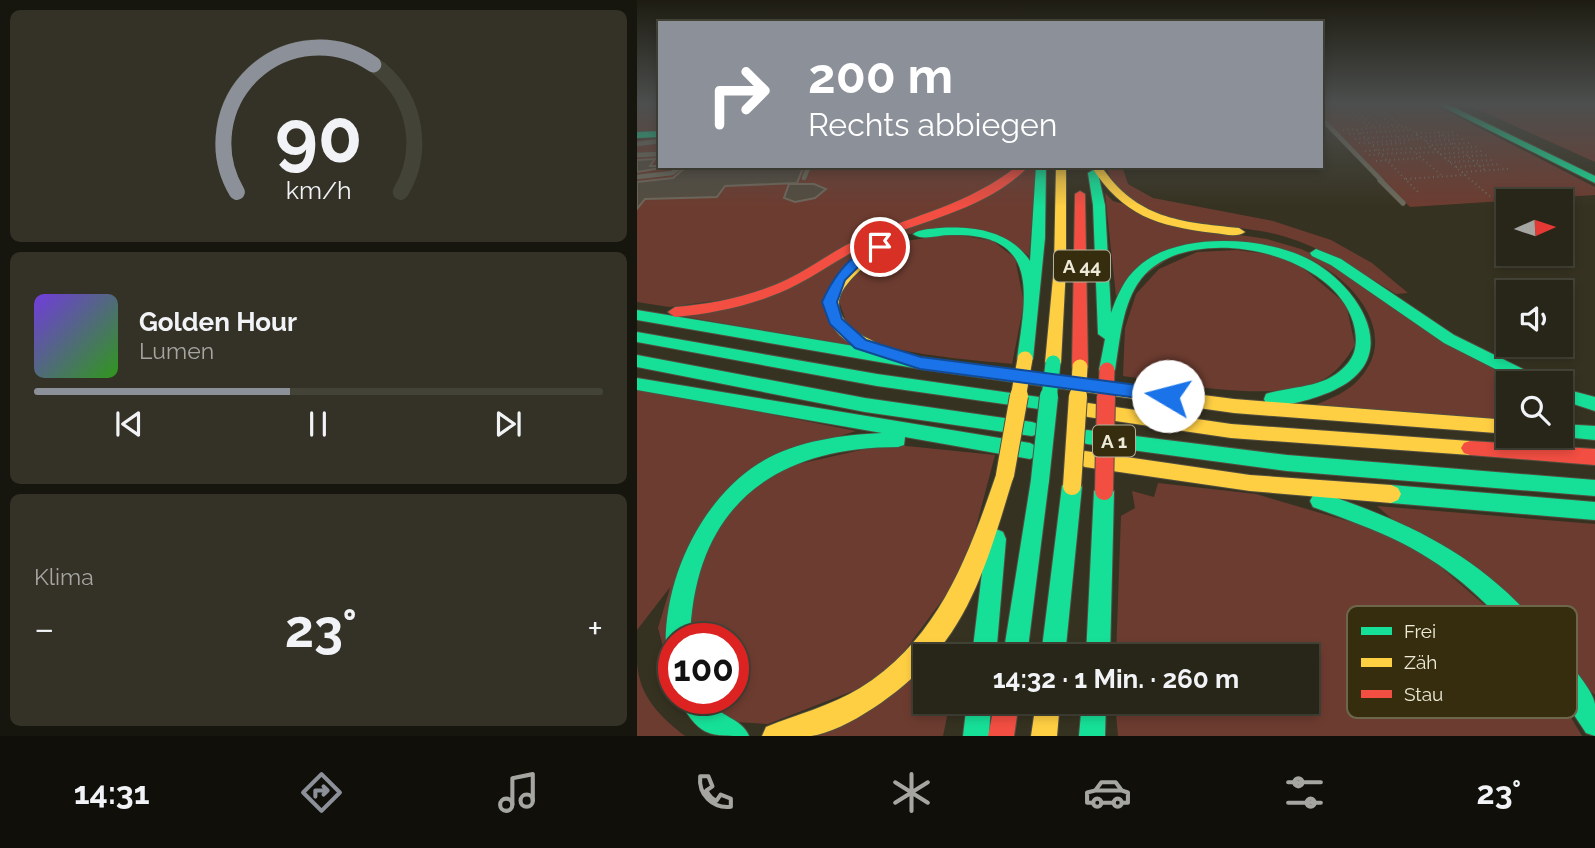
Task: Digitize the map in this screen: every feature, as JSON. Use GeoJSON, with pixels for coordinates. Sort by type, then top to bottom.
{"type":"FeatureCollection","features":[{"type":"Feature","properties":{"kind":"main road"},"geometry":{"type":"LineString","coordinates":[[1511,138],[1595,180]]}},
{"type":"Feature","properties":{"kind":"main road"},"geometry":{"type":"LineString","coordinates":[[1528,138],[1595,170]]}},
{"type":"Feature","properties":{"kind":"main road"},"geometry":{"type":"LineString","coordinates":[[637,313],[697,311],[753,299],[785,286],[864,241],[967,205],[994,191],[1022,168]]}},
{"type":"Feature","properties":{"kind":"main road"},"geometry":{"type":"LineString","coordinates":[[984,644],[989,585],[1032,309],[1039,238],[1041,168]]}},
{"type":"Feature","properties":{"kind":"main road","name":"A 44"},"geometry":{"type":"LineString","coordinates":[[1017,644],[1053,363],[1060,267],[1061,168]]}},
{"type":"Feature","properties":{"kind":"main road","name":"A 44"},"geometry":{"type":"LineString","coordinates":[[1054,644],[1072,486],[1080,367],[1082,266],[1077,168]]}},
{"type":"Feature","properties":{"kind":"main road"},"geometry":{"type":"LineString","coordinates":[[1094,168],[1099,205],[1107,370],[1099,644]]}},
{"type":"Feature","properties":{"kind":"main road"},"geometry":{"type":"LineString","coordinates":[[1095,168],[1113,196],[1140,214],[1197,227],[1263,234],[1311,250],[1336,262],[1449,339],[1513,371]]}},
{"type":"Feature","properties":{"kind":"main road"},"geometry":{"type":"LineString","coordinates":[[920,363],[861,344],[835,321],[829,302],[839,279],[857,260],[880,247],[905,237],[932,231],[975,231],[993,236],[1020,255],[1030,276],[1032,309]]}},
{"type":"Feature","properties":{"kind":"main road"},"geometry":{"type":"LineString","coordinates":[[1107,370],[1122,302],[1135,277],[1156,261],[1188,248],[1227,244],[1262,248],[1304,262],[1325,274],[1345,293],[1358,311],[1364,328],[1360,360],[1333,384],[1304,394],[1271,399],[1146,393]]}},
{"type":"Feature","properties":{"kind":"main road"},"geometry":{"type":"LineString","coordinates":[[637,313],[920,363],[1234,406],[1496,426]]}},
{"type":"Feature","properties":{"kind":"main road","name":"A 1"},"geometry":{"type":"LineString","coordinates":[[637,337],[877,380],[1231,431],[1595,457]]}},
{"type":"Feature","properties":{"kind":"main road","name":"A 1"},"geometry":{"type":"LineString","coordinates":[[637,361],[865,405],[1164,448],[1300,464],[1595,488]]}},
{"type":"Feature","properties":{"kind":"main road"},"geometry":{"type":"LineString","coordinates":[[637,384],[985,444],[1250,482],[1595,511]]}},
{"type":"Feature","properties":{"kind":"main road"},"geometry":{"type":"LineString","coordinates":[[1573,398],[1595,404]]}},
{"type":"Feature","properties":{"kind":"main road"},"geometry":{"type":"LineString","coordinates":[[1573,432],[1595,433]]}},
{"type":"Feature","properties":{"kind":"main road"},"geometry":{"type":"LineString","coordinates":[[689,535],[740,485],[766,468],[792,456],[822,448],[888,440],[985,444]]}},
{"type":"Feature","properties":{"kind":"main road"},"geometry":{"type":"LineString","coordinates":[[775,736],[809,728],[848,711],[884,690],[921,653],[951,615],[971,573],[1005,475]]}},
{"type":"Feature","properties":{"kind":"main road"},"geometry":{"type":"LineString","coordinates":[[1250,482],[1355,510],[1422,538],[1462,565],[1509,606]]}},
{"type":"Feature","properties":{"kind":"main road"},"geometry":{"type":"LineString","coordinates":[[1577,694],[1595,724]]}},
{"type":"Feature","properties":{"kind":"main road"},"geometry":{"type":"LineString","coordinates":[[976,736],[978,714]]}},
{"type":"Feature","properties":{"kind":"main road"},"geometry":{"type":"LineString","coordinates":[[1001,736],[1005,714]]}},
{"type":"Feature","properties":{"kind":"main road"},"geometry":{"type":"LineString","coordinates":[[1044,736],[1047,714]]}},
{"type":"Feature","properties":{"kind":"main road"},"geometry":{"type":"LineString","coordinates":[[1092,736],[1093,714]]}},
{"type":"Feature","properties":{"kind":"main road"},"geometry":{"type":"LineString","coordinates":[[1103,714],[1104,736]]}},
{"type":"Feature","properties":{"kind":"main road"},"geometry":{"type":"LineString","coordinates":[[684,718],[695,725],[736,736]]}},
{"type":"Feature","properties":{"kind":"lane"},"geometry":{"type":"LineString","coordinates":[[1342,138],[1403,203]]}},
{"type":"Feature","properties":{"kind":"lane"},"geometry":{"type":"LineString","coordinates":[[637,144],[658,141]]}},
{"type":"Feature","properties":{"kind":"lane"},"geometry":{"type":"LineString","coordinates":[[637,155],[658,154]]}},
{"type":"Feature","properties":{"kind":"lane"},"geometry":{"type":"LineString","coordinates":[[637,177],[672,173],[678,168]]}},
{"type":"Feature","properties":{"kind":"lane"},"geometry":{"type":"LineString","coordinates":[[804,178],[809,168]]}},
{"type":"Feature","properties":{"kind":"path"},"geometry":{"type":"LineString","coordinates":[[1348,139],[1359,138]]}},
{"type":"Feature","properties":{"kind":"path"},"geometry":{"type":"LineString","coordinates":[[1365,138],[1419,192]]}},
{"type":"Feature","properties":{"kind":"path"},"geometry":{"type":"LineString","coordinates":[[1382,138],[1405,159]]}},
{"type":"Feature","properties":{"kind":"path"},"geometry":{"type":"LineString","coordinates":[[1399,138],[1442,176]]}},
{"type":"Feature","properties":{"kind":"path"},"geometry":{"type":"LineString","coordinates":[[1357,148],[1416,138]]}},
{"type":"Feature","properties":{"kind":"path"},"geometry":{"type":"LineString","coordinates":[[1423,138],[1491,197]]}},
{"type":"Feature","properties":{"kind":"path"},"geometry":{"type":"LineString","coordinates":[[1433,138],[1465,139]]}},
{"type":"Feature","properties":{"kind":"path"},"geometry":{"type":"LineString","coordinates":[[1448,140],[1486,171]]}},
{"type":"Feature","properties":{"kind":"path"},"geometry":{"type":"LineString","coordinates":[[1364,159],[1382,154],[1415,153],[1470,143]]}},
{"type":"Feature","properties":{"kind":"path"},"geometry":{"type":"LineString","coordinates":[[1352,144],[1372,145]]}},
{"type":"Feature","properties":{"kind":"path"},"geometry":{"type":"LineString","coordinates":[[1435,149],[1477,147]]}},
{"type":"Feature","properties":{"kind":"path"},"geometry":{"type":"LineString","coordinates":[[1361,152],[1411,148],[1482,151]]}},
{"type":"Feature","properties":{"kind":"path"},"geometry":{"type":"LineString","coordinates":[[1445,158],[1487,155]]}},
{"type":"Feature","properties":{"kind":"path"},"geometry":{"type":"LineString","coordinates":[[1364,159],[1421,158]]}},
{"type":"Feature","properties":{"kind":"path"},"geometry":{"type":"LineString","coordinates":[[1450,162],[1495,160]]}},
{"type":"Feature","properties":{"kind":"path"},"geometry":{"type":"LineString","coordinates":[[1456,167],[1501,164]]}},
{"type":"Feature","properties":{"kind":"path"},"geometry":{"type":"LineString","coordinates":[[1462,172],[1508,169]]}},
{"type":"Feature","properties":{"kind":"path"},"geometry":{"type":"LineString","coordinates":[[1406,179],[1465,175]]}},
{"type":"Feature","properties":{"kind":"shaded area"},"geometry":{"type":"Polygon","coordinates":[[[658,138],[658,168],[1013,168],[980,194],[744,297],[669,307],[637,302],[637,140],[658,138]]]}},
{"type":"Feature","properties":{"kind":"shaded area"},"geometry":{"type":"Polygon","coordinates":[[[1341,138],[1500,138],[1595,187],[1595,195],[1573,196],[1573,189],[1496,189],[1496,201],[1410,207],[1341,138]]]}},
{"type":"Feature","properties":{"kind":"shaded area"},"geometry":{"type":"Polygon","coordinates":[[[1542,138],[1595,138],[1595,162],[1542,138]]]}},
{"type":"Feature","properties":{"kind":"shaded area"},"geometry":{"type":"Polygon","coordinates":[[[1024,168],[1036,168],[1029,256],[1009,242],[988,237],[969,233],[928,232],[889,239],[856,258],[826,303],[859,347],[681,316],[695,315],[944,215],[1024,168]]]}},
{"type":"Feature","properties":{"kind":"shaded area"},"geometry":{"type":"Polygon","coordinates":[[[1107,168],[1123,168],[1128,184],[1153,198],[1273,221],[1331,240],[1372,263],[1408,293],[1396,294],[1356,269],[1301,242],[1264,232],[1158,214],[1135,203],[1117,188],[1107,168]]]}},
{"type":"Feature","properties":{"kind":"shaded area"},"geometry":{"type":"Polygon","coordinates":[[[1105,193],[1113,201],[1226,233],[1267,239],[1301,249],[1327,261],[1502,371],[1496,371],[1496,419],[1315,405],[1339,394],[1360,378],[1372,359],[1375,340],[1372,321],[1349,287],[1315,262],[1297,254],[1274,249],[1196,243],[1181,250],[1116,296],[1105,193]]]}},
{"type":"Feature","properties":{"kind":"shaded area"},"geometry":{"type":"Polygon","coordinates":[[[952,234],[993,241],[1015,258],[1024,303],[1012,364],[900,350],[877,344],[849,327],[839,301],[847,280],[883,251],[906,241],[952,234]]]}},
{"type":"Feature","properties":{"kind":"shaded area"},"geometry":{"type":"Polygon","coordinates":[[[1237,250],[1274,255],[1303,268],[1346,304],[1355,345],[1339,366],[1318,382],[1273,391],[1222,390],[1123,376],[1125,328],[1136,294],[1159,269],[1197,252],[1237,250]]]}},
{"type":"Feature","properties":{"kind":"shaded area"},"geometry":{"type":"Polygon","coordinates":[[[637,388],[856,431],[770,458],[637,630],[637,388]]]}},
{"type":"Feature","properties":{"kind":"shaded area"},"geometry":{"type":"Polygon","coordinates":[[[887,444],[995,455],[965,569],[884,679],[768,724],[736,722],[718,714],[749,714],[749,623],[660,623],[677,565],[768,471],[887,444]]]}},
{"type":"Feature","properties":{"kind":"shaded area"},"geometry":{"type":"Polygon","coordinates":[[[1158,483],[1256,494],[1361,525],[1423,552],[1486,606],[1347,606],[1347,718],[1571,718],[1582,736],[1118,736],[1116,714],[1319,714],[1319,644],[1116,644],[1121,516],[1135,508],[1132,491],[1154,497],[1158,483]]]}},
{"type":"Feature","properties":{"kind":"shaded area"},"geometry":{"type":"Polygon","coordinates":[[[1377,506],[1595,524],[1595,695],[1577,679],[1577,606],[1492,606],[1377,506]]]}},
{"type":"Feature","properties":{"kind":"shaded area"},"geometry":{"type":"Polygon","coordinates":[[[637,663],[646,696],[658,714],[685,736],[637,736],[637,663]]]}},
{"type":"Feature","properties":{"kind":"shaded area"},"geometry":{"type":"Polygon","coordinates":[[[913,672],[913,714],[948,714],[943,736],[814,736],[851,721],[913,672]]]}},
{"type":"Feature","properties":{"kind":"building"},"geometry":{"type":"Polygon","coordinates":[[[655,159],[650,166],[661,168],[637,172],[637,160],[655,159]]]}},
{"type":"Feature","properties":{"kind":"building"},"geometry":{"type":"Polygon","coordinates":[[[685,168],[803,168],[797,183],[725,186],[717,197],[645,199],[637,209],[637,182],[673,178],[685,168]]]}},
{"type":"Feature","properties":{"kind":"building"},"geometry":{"type":"Polygon","coordinates":[[[789,184],[814,184],[826,189],[815,198],[795,202],[784,198],[789,184]]]}},
{"type":"Feature","properties":{"kind":"traffic: fast"},"geometry":{"type":"LineString","coordinates":[[1511,138],[1595,180]]}},
{"type":"Feature","properties":{"kind":"traffic: fast"},"geometry":{"type":"LineString","coordinates":[[1025,359],[1039,238],[1041,168]]}},
{"type":"Feature","properties":{"kind":"traffic: fast"},"geometry":{"type":"LineString","coordinates":[[1093,173],[1099,205],[1105,334]]}},
{"type":"Feature","properties":{"kind":"traffic: fast"},"geometry":{"type":"LineString","coordinates":[[919,234],[951,231],[985,234],[1013,248],[1023,260],[1030,276],[1032,309]]}},
{"type":"Feature","properties":{"kind":"traffic: fast"},"geometry":{"type":"LineString","coordinates":[[1107,370],[1123,300],[1134,279],[1149,264],[1168,254],[1199,247],[1258,247],[1292,256],[1319,271],[1348,299],[1358,315],[1364,333],[1363,350],[1355,366],[1338,381],[1315,391],[1272,399]]}},
{"type":"Feature","properties":{"kind":"traffic: fast"},"geometry":{"type":"LineString","coordinates":[[1316,253],[1336,262],[1449,339],[1513,371]]}},
{"type":"Feature","properties":{"kind":"traffic: fast"},"geometry":{"type":"LineString","coordinates":[[637,315],[920,363],[1078,385]]}},
{"type":"Feature","properties":{"kind":"traffic: fast"},"geometry":{"type":"LineString","coordinates":[[637,337],[877,380],[1039,403]]}},
{"type":"Feature","properties":{"kind":"traffic: fast"},"geometry":{"type":"LineString","coordinates":[[637,361],[865,405],[1032,429]]}},
{"type":"Feature","properties":{"kind":"traffic: fast"},"geometry":{"type":"LineString","coordinates":[[1040,480],[1053,363]]}},
{"type":"Feature","properties":{"kind":"traffic: fast"},"geometry":{"type":"LineString","coordinates":[[637,384],[1030,451]]}},
{"type":"Feature","properties":{"kind":"traffic: fast"},"geometry":{"type":"LineString","coordinates":[[1573,398],[1595,404]]}},
{"type":"Feature","properties":{"kind":"traffic: fast"},"geometry":{"type":"LineString","coordinates":[[1573,432],[1595,433]]}},
{"type":"Feature","properties":{"kind":"traffic: fast"},"geometry":{"type":"LineString","coordinates":[[1087,437],[1287,463],[1595,488]]}},
{"type":"Feature","properties":{"kind":"traffic: fast"},"geometry":{"type":"LineString","coordinates":[[736,736],[705,719],[686,690],[678,654],[680,612],[691,569],[709,529],[734,494],[765,469],[780,461],[830,445],[898,440]]}},
{"type":"Feature","properties":{"kind":"traffic: fast"},"geometry":{"type":"LineString","coordinates":[[1017,644],[1040,480]]}},
{"type":"Feature","properties":{"kind":"traffic: fast"},"geometry":{"type":"LineString","coordinates":[[1054,644],[1072,486]]}},
{"type":"Feature","properties":{"kind":"traffic: fast"},"geometry":{"type":"LineString","coordinates":[[1098,644],[1104,491]]}},
{"type":"Feature","properties":{"kind":"traffic: fast"},"geometry":{"type":"LineString","coordinates":[[1391,494],[1595,511]]}},
{"type":"Feature","properties":{"kind":"traffic: fast"},"geometry":{"type":"LineString","coordinates":[[1320,501],[1369,518],[1411,537],[1481,583],[1505,606]]}},
{"type":"Feature","properties":{"kind":"traffic: fast"},"geometry":{"type":"LineString","coordinates":[[985,644],[996,539]]}},
{"type":"Feature","properties":{"kind":"traffic: fast"},"geometry":{"type":"LineString","coordinates":[[1577,696],[1595,724]]}},
{"type":"Feature","properties":{"kind":"traffic: fast"},"geometry":{"type":"LineString","coordinates":[[976,736],[978,714]]}},
{"type":"Feature","properties":{"kind":"traffic: fast"},"geometry":{"type":"LineString","coordinates":[[1092,736],[1093,714]]}},
{"type":"Feature","properties":{"kind":"traffic: slow"},"geometry":{"type":"LineString","coordinates":[[1053,363],[1060,267],[1061,168]]}},
{"type":"Feature","properties":{"kind":"traffic: slow"},"geometry":{"type":"LineString","coordinates":[[1097,168],[1123,200],[1139,211],[1176,224],[1239,232]]}},
{"type":"Feature","properties":{"kind":"traffic: slow"},"geometry":{"type":"LineString","coordinates":[[874,251],[844,277],[835,290],[832,303],[833,315],[841,327],[875,349]]}},
{"type":"Feature","properties":{"kind":"traffic: slow"},"geometry":{"type":"LineString","coordinates":[[1005,475],[1025,359]]}},
{"type":"Feature","properties":{"kind":"traffic: slow"},"geometry":{"type":"LineString","coordinates":[[1072,486],[1080,367]]}},
{"type":"Feature","properties":{"kind":"traffic: slow"},"geometry":{"type":"LineString","coordinates":[[1078,385],[1234,406],[1496,426]]}},
{"type":"Feature","properties":{"kind":"traffic: slow"},"geometry":{"type":"LineString","coordinates":[[1088,410],[1231,431],[1470,448]]}},
{"type":"Feature","properties":{"kind":"traffic: slow"},"geometry":{"type":"LineString","coordinates":[[1085,459],[1250,483],[1391,494]]}},
{"type":"Feature","properties":{"kind":"traffic: slow"},"geometry":{"type":"LineString","coordinates":[[775,736],[827,718],[869,697],[903,671],[931,642],[953,608],[972,569],[1005,475]]}},
{"type":"Feature","properties":{"kind":"traffic: slow"},"geometry":{"type":"LineString","coordinates":[[1044,736],[1047,714]]}},
{"type":"Feature","properties":{"kind":"traffic: jam"},"geometry":{"type":"LineString","coordinates":[[675,312],[706,309],[780,288],[865,241],[968,202],[1021,168]]}},
{"type":"Feature","properties":{"kind":"traffic: jam"},"geometry":{"type":"LineString","coordinates":[[1080,194],[1080,367]]}},
{"type":"Feature","properties":{"kind":"traffic: jam"},"geometry":{"type":"LineString","coordinates":[[1104,491],[1107,370]]}},
{"type":"Feature","properties":{"kind":"traffic: jam"},"geometry":{"type":"LineString","coordinates":[[1470,448],[1595,457]]}},
{"type":"Feature","properties":{"kind":"traffic: jam"},"geometry":{"type":"LineString","coordinates":[[1001,736],[1005,714]]}},
{"type":"Feature","properties":{"kind":"route"},"geometry":{"type":"LineString","coordinates":[[880,247],[857,260],[839,279],[829,302],[835,321],[861,344],[920,363],[1168,396]]}}]}
